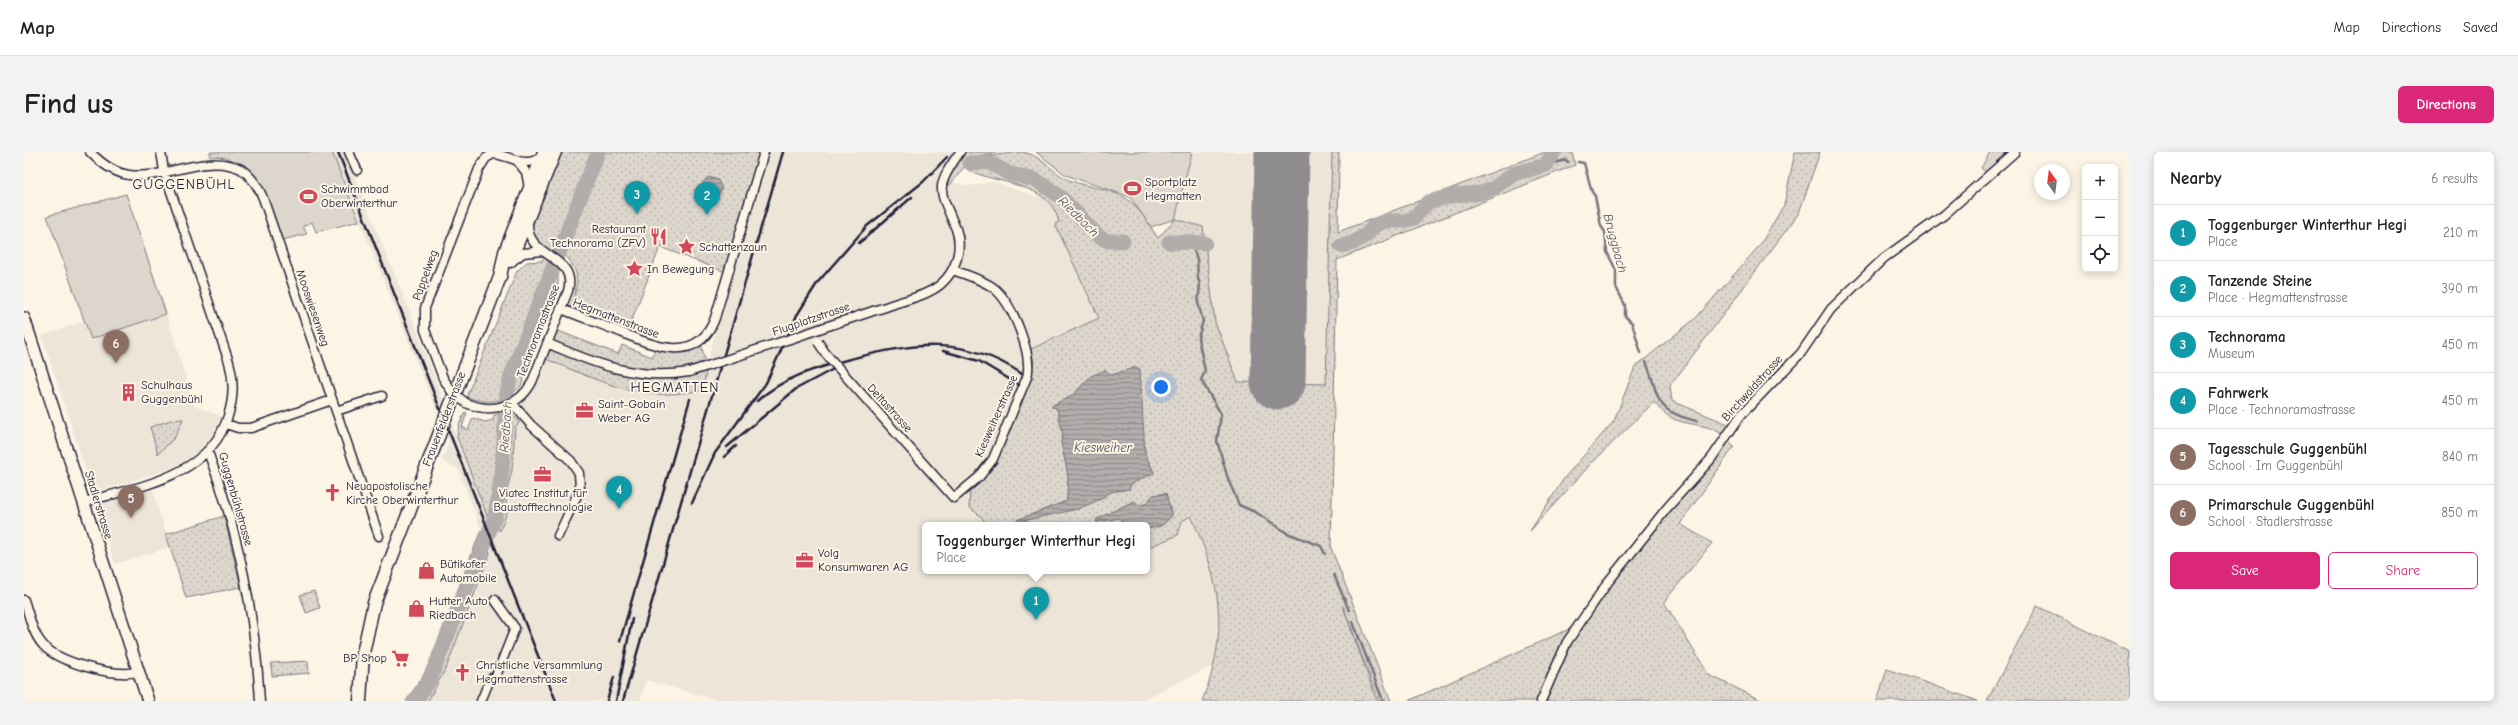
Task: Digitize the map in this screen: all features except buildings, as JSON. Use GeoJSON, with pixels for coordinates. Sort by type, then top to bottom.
{"type":"FeatureCollection","features":[{"type":"Feature","properties":{"kind":"main road","name":"Frauenfelderstrasse"},"geometry":{"type":"LineString","coordinates":[[360,701],[363,653],[374,602],[500,277],[505,252],[529,191],[547,153]]}},
{"type":"Feature","properties":{"kind":"main road","name":"Frauenfelderstrasse"},"geometry":{"type":"LineString","coordinates":[[500,277],[508,266],[529,218],[547,153]]}},
{"type":"Feature","properties":{"kind":"main road","name":"Stadlerstrasse"},"geometry":{"type":"LineString","coordinates":[[24,318],[84,502],[137,672],[148,701]]}},
{"type":"Feature","properties":{"kind":"street","name":"Mooswiesenweg"},"geometry":{"type":"LineString","coordinates":[[90,152],[109,167],[126,174],[139,175],[164,171],[201,160],[216,160],[237,167],[256,184],[263,198],[379,536]]}},
{"type":"Feature","properties":{"kind":"street","name":"Guggenbühlstrasse"},"geometry":{"type":"LineString","coordinates":[[161,152],[164,171],[231,368],[233,394],[226,424],[208,452],[232,526],[246,586],[255,637],[260,701]]}},
{"type":"Feature","properties":{"kind":"street"},"geometry":{"type":"LineString","coordinates":[[349,152],[357,170]]}},
{"type":"Feature","properties":{"kind":"street","name":"Hegmattenstrasse"},"geometry":{"type":"LineString","coordinates":[[561,309],[661,348],[681,348],[696,343],[706,335],[715,318],[764,152]]}},
{"type":"Feature","properties":{"kind":"street","name":"Flugplatzstrasse"},"geometry":{"type":"LineString","coordinates":[[547,344],[599,365],[628,372],[654,375],[689,372],[931,291],[944,282],[953,270],[958,254],[958,238],[943,202],[941,190],[945,173],[960,152]]}},
{"type":"Feature","properties":{"kind":"street","name":"Birchwaldstrasse"},"geometry":{"type":"LineString","coordinates":[[1541,701],[1567,642],[1608,582],[1667,508],[1711,459],[1741,415],[1801,353],[1831,309],[1884,258],[1944,215],[2015,152]]}},
{"type":"Feature","properties":{"kind":"street"},"geometry":{"type":"LineString","coordinates":[[493,153],[518,162],[529,162],[547,153]]}},
{"type":"Feature","properties":{"kind":"street","name":"Pappelweg"},"geometry":{"type":"LineString","coordinates":[[493,153],[486,158],[479,169],[425,308],[425,330],[443,378],[452,392],[466,403],[482,408],[498,407],[510,404]]}},
{"type":"Feature","properties":{"kind":"street"},"geometry":{"type":"LineString","coordinates":[[518,162],[526,172],[529,191]]}},
{"type":"Feature","properties":{"kind":"street","name":"Technoramastrasse"},"geometry":{"type":"LineString","coordinates":[[510,404],[520,398],[530,386],[561,309],[569,282],[562,265],[550,255],[542,251],[530,237],[529,218]]}},
{"type":"Feature","properties":{"kind":"street"},"geometry":{"type":"LineString","coordinates":[[508,266],[523,253],[542,251]]}},
{"type":"Feature","properties":{"kind":"street","name":"Kiesweiherstrasse"},"geometry":{"type":"LineString","coordinates":[[953,270],[988,285],[1001,295],[1027,348],[1029,363],[1025,384],[993,459],[978,477],[954,498]]}},
{"type":"Feature","properties":{"kind":"street","name":"Deltastrasse"},"geometry":{"type":"LineString","coordinates":[[814,331],[818,342],[826,354],[954,498]]}},
{"type":"Feature","properties":{"kind":"street"},"geometry":{"type":"LineString","coordinates":[[336,411],[382,396]]}},
{"type":"Feature","properties":{"kind":"street"},"geometry":{"type":"LineString","coordinates":[[226,424],[238,428],[251,428],[332,400]]}},
{"type":"Feature","properties":{"kind":"street"},"geometry":{"type":"LineString","coordinates":[[510,404],[571,461],[579,473],[580,489],[558,536]]}},
{"type":"Feature","properties":{"kind":"street"},"geometry":{"type":"LineString","coordinates":[[84,502],[174,474],[194,463],[208,452]]}},
{"type":"Feature","properties":{"kind":"street"},"geometry":{"type":"LineString","coordinates":[[24,600],[37,636],[50,652],[65,660],[124,675],[137,672]]}},
{"type":"Feature","properties":{"kind":"street"},"geometry":{"type":"LineString","coordinates":[[481,701],[490,679],[496,676],[515,628],[495,600]]}},
{"type":"Feature","properties":{"kind":"shaded area","name":"Schwimmbad Oberwinterthur"},"geometry":{"type":"Polygon","coordinates":[[[210,152],[332,152],[359,221],[316,232],[312,222],[303,226],[307,234],[282,240],[266,198],[259,184],[250,173],[239,164],[226,158],[209,156],[210,152]]]}},
{"type":"Feature","properties":{"kind":"shaded area"},"geometry":{"type":"Polygon","coordinates":[[[332,152],[345,152],[413,320],[459,442],[493,515],[484,537],[458,469],[442,461],[449,442],[332,152]]]}},
{"type":"Feature","properties":{"kind":"shaded area"},"geometry":{"type":"Polygon","coordinates":[[[561,152],[760,152],[725,272],[660,247],[626,335],[569,312],[577,282],[575,269],[565,255],[558,273],[558,285],[521,386],[507,397],[496,401],[477,400],[468,397],[467,395],[517,271],[527,262],[542,261],[545,253],[537,247],[529,218],[536,215],[561,152]]]}},
{"type":"Feature","properties":{"kind":"shaded area"},"geometry":{"type":"Polygon","coordinates":[[[768,152],[955,152],[937,178],[968,186],[994,182],[1037,197],[1044,197],[1056,209],[1059,222],[1055,225],[1099,318],[1033,348],[1039,360],[998,458],[984,477],[970,507],[982,517],[984,522],[922,522],[922,574],[1150,574],[1150,546],[1181,527],[1182,521],[1191,515],[1203,543],[1217,586],[1220,618],[1215,665],[1139,701],[721,701],[646,680],[640,701],[415,701],[485,539],[486,541],[495,521],[500,530],[507,506],[505,499],[511,478],[515,427],[524,418],[512,403],[520,398],[541,357],[615,386],[635,391],[699,390],[768,152]]]}},
{"type":"Feature","properties":{"kind":"shaded area"},"geometry":{"type":"Polygon","coordinates":[[[960,152],[1000,152],[972,157],[950,185],[941,183],[960,152]]]}},
{"type":"Feature","properties":{"kind":"shaded area"},"geometry":{"type":"Polygon","coordinates":[[[1019,152],[1026,153],[1033,155],[1069,180],[1121,195],[1131,202],[1140,212],[1158,238],[1175,219],[1203,227],[1215,322],[1238,382],[1326,384],[1332,152],[1339,152],[1338,232],[1545,152],[1572,152],[1575,165],[1337,260],[1331,548],[1391,701],[1379,701],[1343,606],[1377,701],[1202,701],[1211,676],[1219,630],[1215,585],[1201,540],[1191,516],[1182,521],[1178,535],[1150,547],[1150,528],[1161,526],[1172,516],[1166,494],[1153,495],[1146,504],[1139,505],[1134,501],[1097,519],[1097,522],[984,522],[982,517],[969,507],[970,490],[984,477],[998,458],[1030,382],[1034,362],[1031,349],[1099,318],[1055,224],[1059,222],[1054,209],[1045,199],[1034,192],[980,175],[968,170],[968,165],[975,158],[1019,152]],[[1136,367],[1122,374],[1091,376],[1072,396],[1053,405],[1059,413],[1063,435],[1061,442],[1068,475],[1067,501],[1017,520],[1101,499],[1110,492],[1129,489],[1131,484],[1154,472],[1145,454],[1136,367]]]}},
{"type":"Feature","properties":{"kind":"shaded area","name":"Sportplatz Hegmatten"},"geometry":{"type":"Polygon","coordinates":[[[1036,152],[1192,152],[1175,219],[1151,227],[1130,197],[1066,175],[1036,152]]]}},
{"type":"Feature","properties":{"kind":"shaded area"},"geometry":{"type":"Polygon","coordinates":[[[1192,152],[1332,152],[1326,384],[1238,383],[1215,322],[1203,227],[1175,219],[1192,152]]]}},
{"type":"Feature","properties":{"kind":"shaded area"},"geometry":{"type":"Polygon","coordinates":[[[1795,152],[1820,152],[1799,213],[1670,386],[1672,401],[1733,426],[1725,437],[1708,427],[1682,422],[1669,417],[1654,402],[1590,465],[1530,531],[1565,477],[1614,421],[1635,367],[1696,318],[1760,245],[1784,205],[1795,152]]]}},
{"type":"Feature","properties":{"kind":"shaded area"},"geometry":{"type":"Polygon","coordinates":[[[1990,152],[2007,152],[1988,174],[1981,168],[1990,152]]]}},
{"type":"Feature","properties":{"kind":"shaded area"},"geometry":{"type":"Polygon","coordinates":[[[126,194],[156,280],[194,406],[221,416],[214,433],[204,446],[184,462],[166,470],[95,492],[92,490],[42,336],[83,321],[47,216],[126,194]]]}},
{"type":"Feature","properties":{"kind":"shaded area"},"geometry":{"type":"Polygon","coordinates":[[[126,194],[166,314],[91,339],[47,216],[126,194]]]}},
{"type":"Feature","properties":{"kind":"shaded area"},"geometry":{"type":"Polygon","coordinates":[[[553,329],[618,354],[622,345],[652,357],[656,346],[665,349],[700,340],[707,368],[702,391],[667,394],[641,392],[612,385],[569,369],[541,357],[553,329]]]}},
{"type":"Feature","properties":{"kind":"shaded area"},"geometry":{"type":"Polygon","coordinates":[[[465,412],[467,413],[462,427],[468,430],[473,418],[485,422],[493,420],[494,415],[506,414],[511,415],[520,422],[515,427],[512,470],[505,499],[509,507],[500,531],[490,508],[489,521],[457,437],[459,425],[465,412]]]}},
{"type":"Feature","properties":{"kind":"shaded area"},"geometry":{"type":"Polygon","coordinates":[[[183,419],[175,437],[158,454],[150,427],[171,420],[183,419]]]}},
{"type":"Feature","properties":{"kind":"shaded area"},"geometry":{"type":"Polygon","coordinates":[[[1725,437],[1734,447],[1680,524],[1712,543],[1664,602],[1709,675],[1763,701],[1408,701],[1578,625],[1725,437]]]}},
{"type":"Feature","properties":{"kind":"shaded area"},"geometry":{"type":"Polygon","coordinates":[[[151,485],[170,547],[115,564],[95,502],[151,485]]]}},
{"type":"Feature","properties":{"kind":"shaded area"},"geometry":{"type":"Polygon","coordinates":[[[224,516],[241,587],[186,598],[166,534],[224,516]]]}},
{"type":"Feature","properties":{"kind":"shaded area"},"geometry":{"type":"Polygon","coordinates":[[[1119,518],[1122,522],[1097,522],[1119,518]]]}},
{"type":"Feature","properties":{"kind":"shaded area"},"geometry":{"type":"Polygon","coordinates":[[[481,530],[490,553],[447,666],[428,701],[406,701],[423,676],[430,661],[481,530]]]}},
{"type":"Feature","properties":{"kind":"shaded area"},"geometry":{"type":"Polygon","coordinates":[[[314,591],[320,608],[306,613],[300,595],[314,591]]]}},
{"type":"Feature","properties":{"kind":"shaded area"},"geometry":{"type":"Polygon","coordinates":[[[2037,606],[2130,652],[2130,701],[1987,701],[2037,606]]]}},
{"type":"Feature","properties":{"kind":"shaded area"},"geometry":{"type":"Polygon","coordinates":[[[308,661],[309,673],[272,676],[271,663],[308,661]]]}},
{"type":"Feature","properties":{"kind":"shaded area"},"geometry":{"type":"Polygon","coordinates":[[[1887,669],[1978,701],[1877,701],[1887,669]]]}},
{"type":"Feature","properties":{"kind":"water"},"geometry":{"type":"Polygon","coordinates":[[[709,177],[718,180],[722,189],[717,197],[707,201],[702,199],[701,189],[704,181],[709,177]]]}},
{"type":"Feature","properties":{"kind":"water","name":"Kiesweiher"},"geometry":{"type":"Polygon","coordinates":[[[1136,367],[1140,369],[1145,454],[1154,473],[1131,484],[1129,489],[1110,492],[1101,499],[1078,509],[1018,522],[1017,520],[1067,501],[1068,475],[1061,442],[1063,435],[1057,408],[1051,407],[1072,396],[1091,376],[1105,370],[1112,375],[1136,367]]]}},
{"type":"Feature","properties":{"kind":"water"},"geometry":{"type":"Polygon","coordinates":[[[1166,493],[1172,516],[1161,526],[1150,528],[1150,522],[1122,522],[1119,518],[1096,522],[1097,519],[1134,501],[1139,505],[1146,504],[1153,495],[1166,493]]]}},
{"type":"Feature","properties":{"kind":"waterway","name":"Riedbach"},"geometry":{"type":"LineString","coordinates":[[415,701],[430,679],[495,517],[502,471],[507,392],[511,376],[598,152]]}},
{"type":"Feature","properties":{"kind":"waterway","name":"Riedbach"},"geometry":{"type":"LineString","coordinates":[[1341,246],[1353,243],[1366,235],[1375,225],[1386,221],[1404,221],[1414,218],[1428,202],[1456,195],[1481,193],[1494,188],[1513,174],[1546,165],[1554,152]]}},
{"type":"Feature","properties":{"kind":"waterway","name":"Bruggbach"},"geometry":{"type":"LineString","coordinates":[[1546,165],[1566,160],[1568,162]]}},
{"type":"Feature","properties":{"kind":"waterway","name":"Riedbach"},"geometry":{"type":"LineString","coordinates":[[970,163],[988,162],[1010,174],[1036,180],[1062,198],[1099,237],[1108,241],[1123,241]]}},
{"type":"Feature","properties":{"kind":"waterway","name":"Bruggbach"},"geometry":{"type":"LineString","coordinates":[[1578,162],[1584,163],[1592,192],[1595,196],[1601,226],[1605,232],[1607,252],[1616,270],[1616,287],[1625,305],[1625,316],[1632,323],[1641,353]]}},
{"type":"Feature","properties":{"kind":"waterway","name":"Riedbach"},"geometry":{"type":"LineString","coordinates":[[1169,242],[1205,243]]}},
{"type":"Feature","properties":{"kind":"waterway"},"geometry":{"type":"LineString","coordinates":[[1191,243],[1197,259],[1198,279],[1200,284],[1198,303],[1203,321],[1198,338],[1205,371],[1201,380],[1221,414],[1217,441],[1228,479],[1239,505],[1257,513],[1287,533],[1321,546],[1325,554]]}},
{"type":"Feature","properties":{"kind":"waterway","name":"Bruggbach"},"geometry":{"type":"LineString","coordinates":[[1646,362],[1657,394],[1665,407],[1682,417],[1697,421]]}},
{"type":"Feature","properties":{"kind":"waterway"},"geometry":{"type":"LineString","coordinates":[[1334,575],[1349,610]]}},
{"type":"Feature","properties":{"kind":"waterway"},"geometry":{"type":"LineString","coordinates":[[1353,622],[1383,701]]}},
{"type":"Feature","properties":{"kind":"runway"},"geometry":{"type":"LineString","coordinates":[[1278,382],[1282,152]]}},
{"type":"Feature","properties":{"kind":"railway"},"geometry":{"type":"LineString","coordinates":[[338,152],[556,701]]}},
{"type":"Feature","properties":{"kind":"railway"},"geometry":{"type":"LineString","coordinates":[[623,701],[783,152]]}},
{"type":"Feature","properties":{"kind":"railway"},"geometry":{"type":"LineString","coordinates":[[692,503],[715,453],[766,383],[797,315],[818,282],[867,226],[923,182],[947,157]]}},
{"type":"Feature","properties":{"kind":"railway"},"geometry":{"type":"LineString","coordinates":[[859,243],[912,197]]}},
{"type":"Feature","properties":{"kind":"railway"},"geometry":{"type":"LineString","coordinates":[[757,401],[778,386],[801,374],[837,362],[873,353],[917,346],[959,348],[980,353],[1001,362],[1022,374]]}},
{"type":"Feature","properties":{"kind":"railway"},"geometry":{"type":"LineString","coordinates":[[943,351],[979,361],[1019,385]]}},
{"type":"Feature","properties":{"kind":"railway"},"geometry":{"type":"LineString","coordinates":[[727,447],[796,389],[839,366]]}},
{"type":"Feature","properties":{"kind":"railway"},"geometry":{"type":"LineString","coordinates":[[620,641],[690,399]]}},
{"type":"Feature","properties":{"kind":"railway"},"geometry":{"type":"LineString","coordinates":[[724,457],[736,446]]}},
{"type":"Feature","properties":{"kind":"railway"},"geometry":{"type":"LineString","coordinates":[[616,701],[632,619]]}},
{"type":"Feature","properties":{"kind":"railway"},"geometry":{"type":"LineString","coordinates":[[607,701],[614,677]]}},
{"type":"Feature","properties":{"kind":"place","name":"Sportplatz Hegmatten"},"geometry":{"type":"Point","coordinates":[1132,189]}},
{"type":"Feature","properties":{"kind":"place","name":"Schwimmbad Oberwinterthur"},"geometry":{"type":"Point","coordinates":[308,196]}},
{"type":"Feature","properties":{"kind":"place","name":"Technorama"},"geometry":{"type":"Point","coordinates":[637,214]}},
{"type":"Feature","properties":{"kind":"place","name":"Tanzende Steine"},"geometry":{"type":"Point","coordinates":[707,215]}},
{"type":"Feature","properties":{"kind":"place","name":"Restaurant Technorama (ZFV)"},"geometry":{"type":"Point","coordinates":[659,236]}},
{"type":"Feature","properties":{"kind":"place","name":"Schattenzaun"},"geometry":{"type":"Point","coordinates":[686,247]}},
{"type":"Feature","properties":{"kind":"place","name":"In Bewegung"},"geometry":{"type":"Point","coordinates":[634,269]}},
{"type":"Feature","properties":{"kind":"place","name":"Primarschule Guggenbühl"},"geometry":{"type":"Point","coordinates":[116,363]}},
{"type":"Feature","properties":{"kind":"place","name":"Schulhaus Guggenbühl"},"geometry":{"type":"Point","coordinates":[128,392]}},
{"type":"Feature","properties":{"kind":"place","name":"Saint-Gobain Weber AG"},"geometry":{"type":"Point","coordinates":[585,411]}},
{"type":"Feature","properties":{"kind":"place","name":"Viatec Institut für Baustofftechnologie"},"geometry":{"type":"Point","coordinates":[543,474]}},
{"type":"Feature","properties":{"kind":"place","name":"Neuapostolische Kirche Oberwinterthur"},"geometry":{"type":"Point","coordinates":[333,493]}},
{"type":"Feature","properties":{"kind":"place","name":"Fahrwerk"},"geometry":{"type":"Point","coordinates":[619,509]}},
{"type":"Feature","properties":{"kind":"place","name":"Tagesschule Guggenbühl"},"geometry":{"type":"Point","coordinates":[131,518]}},
{"type":"Feature","properties":{"kind":"place","name":"Volg Konsumwaren AG"},"geometry":{"type":"Point","coordinates":[805,560]}},
{"type":"Feature","properties":{"kind":"place","name":"Bütikofer Automobile"},"geometry":{"type":"Point","coordinates":[427,571]}},
{"type":"Feature","properties":{"kind":"place","name":"Hutter Auto Riedbach"},"geometry":{"type":"Point","coordinates":[416,608]}},
{"type":"Feature","properties":{"kind":"place","name":"Toggenburger Winterthur Hegi"},"geometry":{"type":"Point","coordinates":[1036,620]}},
{"type":"Feature","properties":{"kind":"place","name":"BP Shop"},"geometry":{"type":"Point","coordinates":[400,658]}},
{"type":"Feature","properties":{"kind":"place","name":"Christliche Versammlung Hegmattenstrasse"},"geometry":{"type":"Point","coordinates":[463,672]}},
{"type":"Feature","properties":{"kind":"district","name":"GUGGENBÜHL"},"geometry":{"type":"Point","coordinates":[184,184]}},
{"type":"Feature","properties":{"kind":"district","name":"HEGMATTEN"},"geometry":{"type":"Point","coordinates":[675,387]}}]}
